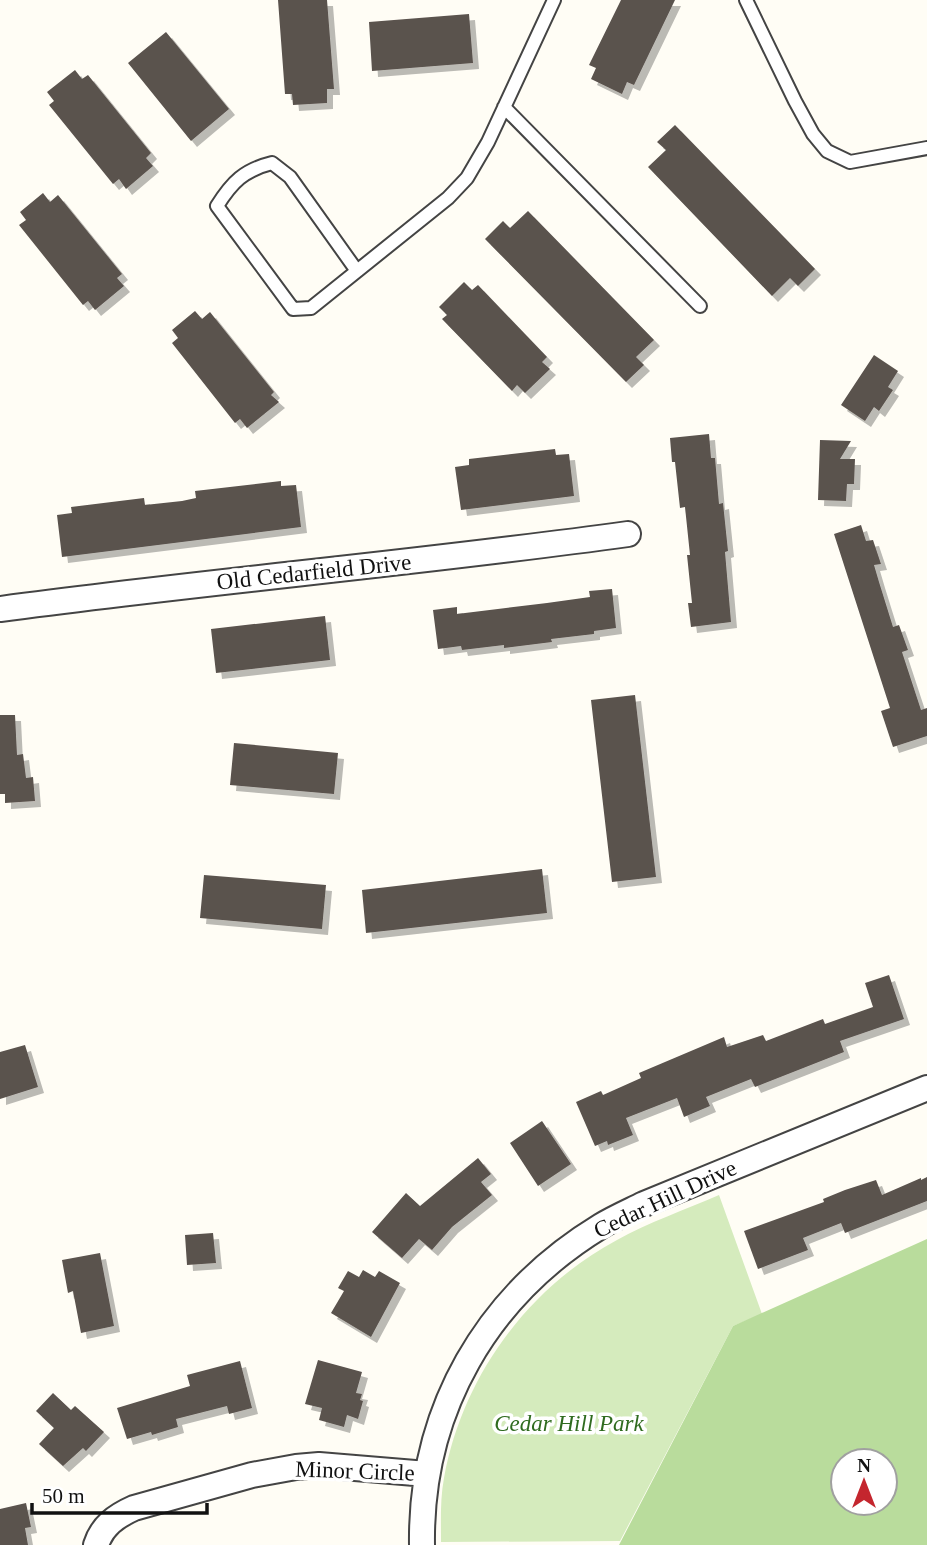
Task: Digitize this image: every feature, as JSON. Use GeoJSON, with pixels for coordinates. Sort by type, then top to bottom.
{"type":"FeatureCollection","features":[{"type":"Feature","properties":{"kind":"street","name":"Old Cedarfield Drive"},"geometry":{"type":"LineString","coordinates":[[0,609],[516,550],[628,534]]}},
{"type":"Feature","properties":{"kind":"street","name":"Cedar Hill Drive"},"geometry":{"type":"LineString","coordinates":[[422,1545],[423,1495],[442,1412],[478,1343],[518,1293],[572,1245],[644,1204],[927,1088]]}},
{"type":"Feature","properties":{"kind":"street","name":"Minor Circle"},"geometry":{"type":"LineString","coordinates":[[96,1545],[105,1527],[134,1508],[274,1470],[319,1465],[427,1474]]}},
{"type":"Feature","properties":{"kind":"lane"},"geometry":{"type":"LineString","coordinates":[[357,271],[290,177],[272,163],[258,166],[232,182],[216,206],[293,309],[311,308],[448,198],[467,178],[554,0]]}},
{"type":"Feature","properties":{"kind":"lane"},"geometry":{"type":"LineString","coordinates":[[746,0],[795,101],[813,134],[827,150],[850,162],[927,148]]}},
{"type":"Feature","properties":{"kind":"lane"},"geometry":{"type":"LineString","coordinates":[[504,107],[700,306]]}},
{"type":"Feature","properties":{"kind":"green space","name":"Cedar Hill Park"},"geometry":{"type":"Polygon","coordinates":[[[719,1195],[762,1314],[733,1326],[620,1541],[441,1542],[443,1486],[453,1441],[466,1405],[483,1371],[527,1310],[584,1260],[617,1240],[719,1195]]]}},
{"type":"Feature","properties":{"kind":"green space"},"geometry":{"type":"Polygon","coordinates":[[[927,1239],[927,1545],[619,1545],[733,1326],[927,1239]]]}},
{"type":"Feature","properties":{"kind":"building"},"geometry":{"type":"Polygon","coordinates":[[[278,0],[327,0],[334,89],[327,89],[327,103],[293,105],[292,94],[285,94],[278,0]]]}},
{"type":"Feature","properties":{"kind":"building"},"geometry":{"type":"Polygon","coordinates":[[[621,0],[675,0],[634,85],[627,82],[622,94],[591,79],[596,68],[589,65],[621,0]]]}},
{"type":"Feature","properties":{"kind":"building"},"geometry":{"type":"Polygon","coordinates":[[[469,14],[473,63],[372,71],[369,22],[469,14]]]}},
{"type":"Feature","properties":{"kind":"building"},"geometry":{"type":"Polygon","coordinates":[[[166,32],[229,109],[191,141],[128,63],[166,32]]]}},
{"type":"Feature","properties":{"kind":"building"},"geometry":{"type":"Polygon","coordinates":[[[75,70],[82,79],[88,75],[151,153],[146,158],[153,166],[126,189],[119,179],[113,184],[49,105],[54,101],[47,92],[75,70]]]}},
{"type":"Feature","properties":{"kind":"building"},"geometry":{"type":"Polygon","coordinates":[[[675,125],[815,269],[798,286],[790,278],[772,296],[648,167],[666,150],[657,142],[675,125]]]}},
{"type":"Feature","properties":{"kind":"building"},"geometry":{"type":"Polygon","coordinates":[[[43,193],[50,202],[58,195],[122,274],[117,278],[124,286],[95,310],[88,301],[83,305],[19,225],[26,220],[20,212],[43,193]]]}},
{"type":"Feature","properties":{"kind":"building"},"geometry":{"type":"Polygon","coordinates":[[[528,211],[654,340],[636,357],[644,365],[626,382],[485,239],[503,221],[510,228],[528,211]]]}},
{"type":"Feature","properties":{"kind":"building"},"geometry":{"type":"Polygon","coordinates":[[[464,282],[472,290],[478,285],[547,357],[542,362],[550,369],[525,393],[517,385],[512,391],[442,319],[447,315],[439,307],[464,282]]]}},
{"type":"Feature","properties":{"kind":"building"},"geometry":{"type":"Polygon","coordinates":[[[195,311],[202,319],[210,312],[274,392],[271,395],[279,402],[247,428],[240,419],[235,423],[172,343],[178,338],[172,330],[195,311]]]}},
{"type":"Feature","properties":{"kind":"building"},"geometry":{"type":"Polygon","coordinates":[[[874,355],[898,371],[888,387],[893,390],[879,411],[874,407],[865,421],[841,405],[874,355]]]}},
{"type":"Feature","properties":{"kind":"building"},"geometry":{"type":"Polygon","coordinates":[[[709,434],[711,458],[715,458],[719,504],[723,503],[731,622],[691,627],[688,603],[692,603],[687,555],[690,555],[685,507],[680,508],[670,438],[709,434]]]}},
{"type":"Feature","properties":{"kind":"building"},"geometry":{"type":"Polygon","coordinates":[[[820,440],[851,441],[840,459],[855,459],[854,484],[847,484],[846,501],[818,500],[820,440]]]}},
{"type":"Feature","properties":{"kind":"building"},"geometry":{"type":"Polygon","coordinates":[[[555,449],[556,455],[569,454],[574,496],[461,510],[455,467],[469,465],[469,459],[555,449]]]}},
{"type":"Feature","properties":{"kind":"building"},"geometry":{"type":"Polygon","coordinates":[[[281,481],[281,486],[296,485],[301,527],[62,557],[57,515],[72,513],[71,507],[144,498],[145,505],[182,501],[196,498],[195,491],[281,481]]]}},
{"type":"Feature","properties":{"kind":"building"},"geometry":{"type":"Polygon","coordinates":[[[861,525],[866,541],[873,540],[881,564],[874,565],[893,627],[899,625],[908,650],[902,652],[921,710],[927,708],[927,736],[893,747],[881,711],[890,708],[834,534],[861,525]]]}},
{"type":"Feature","properties":{"kind":"building"},"geometry":{"type":"Polygon","coordinates":[[[612,589],[616,628],[594,631],[594,634],[551,639],[552,642],[504,648],[504,645],[462,650],[461,646],[438,649],[433,610],[457,607],[457,614],[590,597],[589,591],[612,589]]]}},
{"type":"Feature","properties":{"kind":"building"},"geometry":{"type":"Polygon","coordinates":[[[325,616],[330,660],[216,673],[211,629],[325,616]]]}},
{"type":"Feature","properties":{"kind":"building"},"geometry":{"type":"Polygon","coordinates":[[[635,695],[656,877],[612,882],[591,700],[635,695]]]}},
{"type":"Feature","properties":{"kind":"building"},"geometry":{"type":"Polygon","coordinates":[[[0,715],[15,715],[17,755],[23,754],[26,778],[33,777],[35,801],[5,803],[5,794],[0,794],[0,715]]]}},
{"type":"Feature","properties":{"kind":"building"},"geometry":{"type":"Polygon","coordinates":[[[234,743],[338,753],[334,794],[230,785],[234,743]]]}},
{"type":"Feature","properties":{"kind":"building"},"geometry":{"type":"Polygon","coordinates":[[[542,869],[547,913],[366,933],[362,890],[542,869]]]}},
{"type":"Feature","properties":{"kind":"building"},"geometry":{"type":"Polygon","coordinates":[[[204,875],[326,885],[322,929],[200,918],[204,875]]]}},
{"type":"Feature","properties":{"kind":"building"},"geometry":{"type":"Polygon","coordinates":[[[889,975],[904,1019],[840,1041],[844,1052],[755,1087],[751,1079],[706,1097],[710,1106],[684,1117],[677,1098],[626,1118],[633,1135],[608,1145],[607,1141],[595,1146],[576,1102],[601,1091],[603,1095],[641,1078],[639,1073],[724,1037],[727,1047],[763,1035],[766,1041],[823,1019],[825,1024],[873,1007],[865,983],[889,975]]]}},
{"type":"Feature","properties":{"kind":"building"},"geometry":{"type":"Polygon","coordinates":[[[25,1045],[38,1087],[0,1099],[0,1052],[25,1045]]]}},
{"type":"Feature","properties":{"kind":"building"},"geometry":{"type":"Polygon","coordinates":[[[542,1121],[571,1164],[538,1186],[510,1143],[542,1121]]]}},
{"type":"Feature","properties":{"kind":"building"},"geometry":{"type":"Polygon","coordinates":[[[478,1158],[491,1174],[481,1182],[492,1195],[452,1227],[432,1250],[419,1239],[402,1258],[372,1232],[406,1193],[420,1206],[478,1158]]]}},
{"type":"Feature","properties":{"kind":"building"},"geometry":{"type":"Polygon","coordinates":[[[927,1177],[927,1201],[845,1233],[841,1223],[803,1238],[808,1250],[758,1269],[744,1231],[876,1180],[882,1195],[927,1177]]]}},
{"type":"Feature","properties":{"kind":"building"},"geometry":{"type":"Polygon","coordinates":[[[213,1233],[216,1263],[187,1265],[185,1235],[213,1233]]]}},
{"type":"Feature","properties":{"kind":"building"},"geometry":{"type":"Polygon","coordinates":[[[100,1253],[114,1326],[81,1333],[73,1291],[68,1293],[62,1260],[100,1253]]]}},
{"type":"Feature","properties":{"kind":"building"},"geometry":{"type":"Polygon","coordinates":[[[363,1270],[375,1277],[379,1271],[400,1283],[371,1337],[331,1313],[344,1291],[338,1288],[348,1271],[359,1277],[363,1270]]]}},
{"type":"Feature","properties":{"kind":"building"},"geometry":{"type":"Polygon","coordinates":[[[318,1360],[362,1372],[356,1393],[362,1394],[360,1400],[363,1401],[358,1419],[347,1415],[344,1427],[319,1420],[322,1408],[305,1404],[318,1360]]]}},
{"type":"Feature","properties":{"kind":"building"},"geometry":{"type":"Polygon","coordinates":[[[240,1361],[252,1408],[229,1414],[227,1406],[176,1419],[178,1427],[127,1439],[117,1408],[190,1386],[187,1375],[240,1361]]]}},
{"type":"Feature","properties":{"kind":"building"},"geometry":{"type":"Polygon","coordinates":[[[53,1393],[71,1410],[75,1406],[104,1432],[86,1451],[83,1448],[63,1466],[39,1444],[54,1428],[36,1411],[53,1393]]]}},
{"type":"Feature","properties":{"kind":"building"},"geometry":{"type":"Polygon","coordinates":[[[26,1503],[31,1527],[25,1528],[28,1545],[0,1545],[0,1509],[26,1503]]]}}]}
